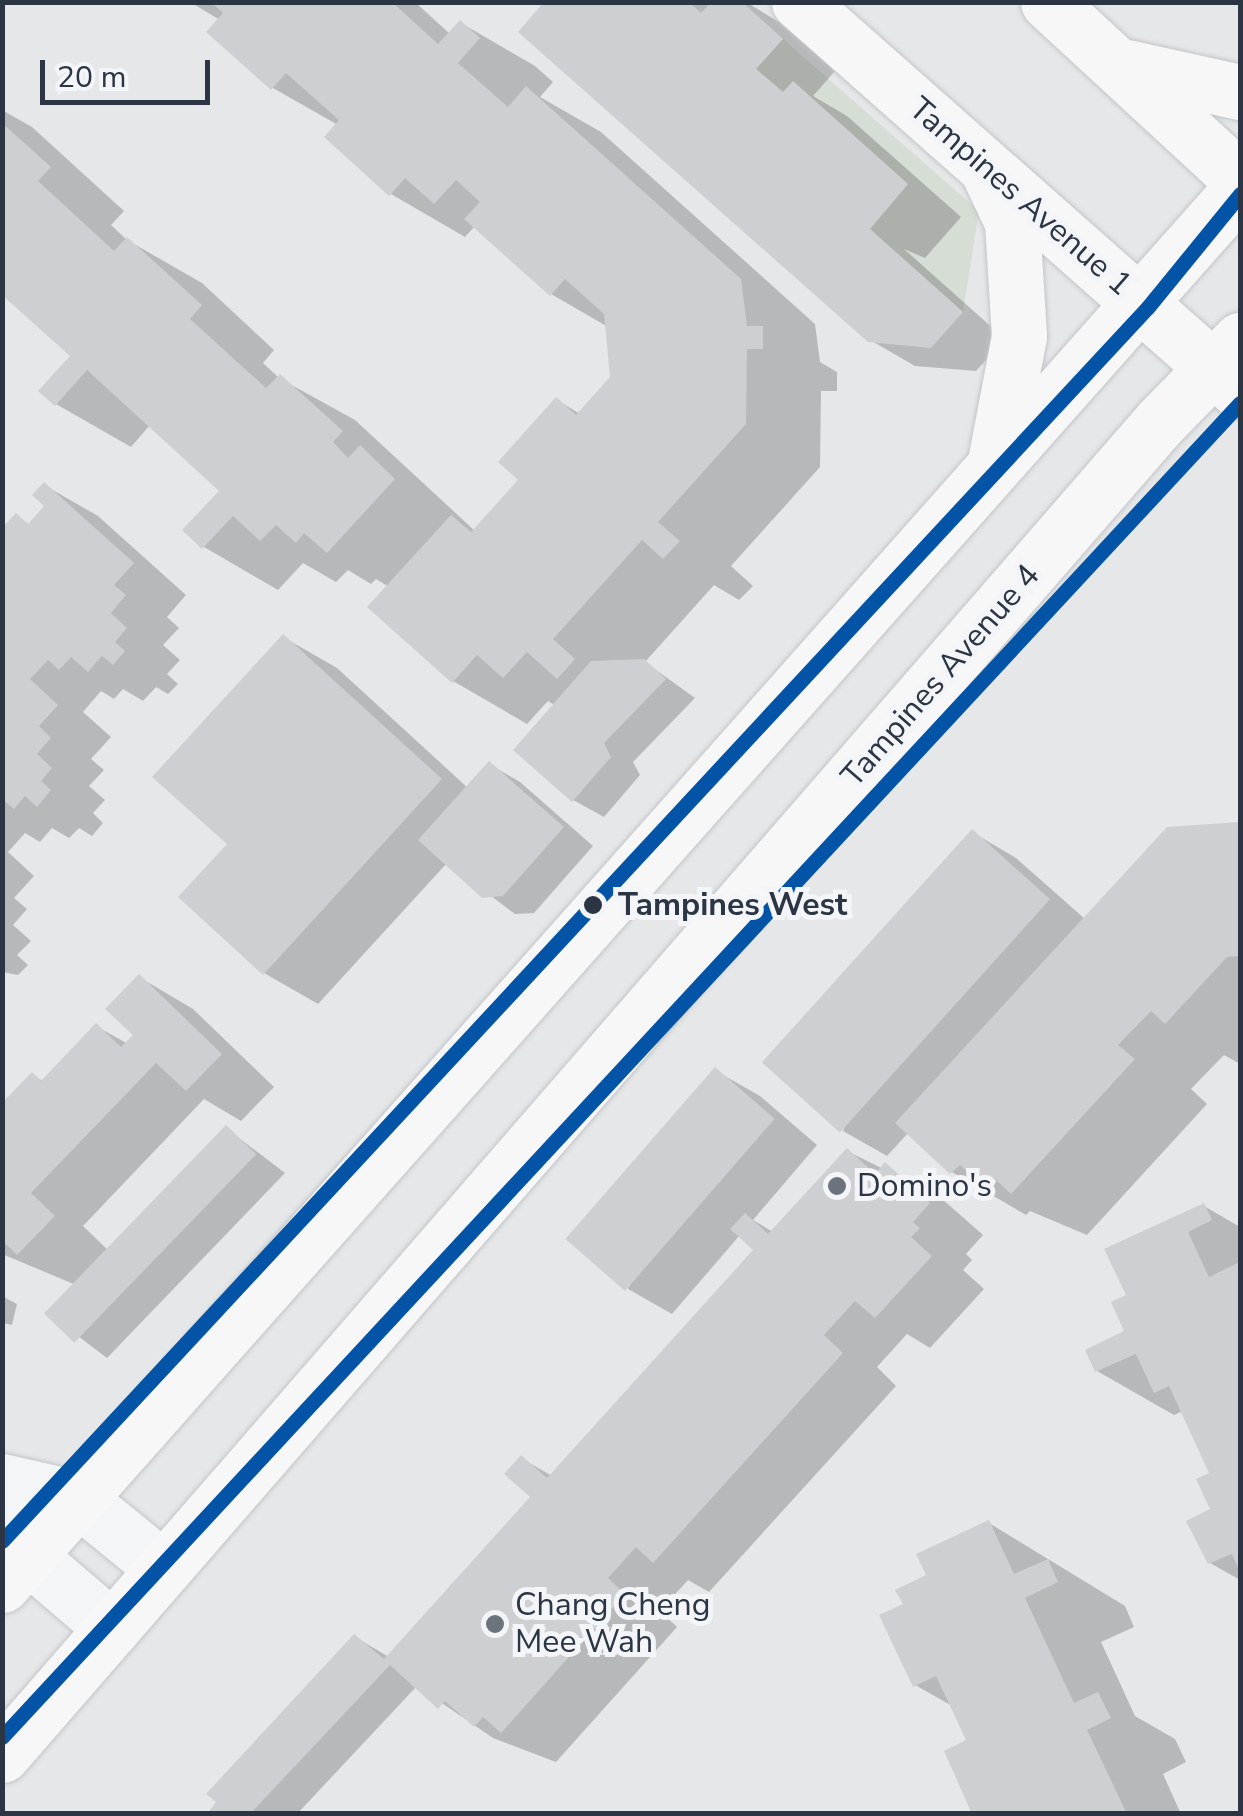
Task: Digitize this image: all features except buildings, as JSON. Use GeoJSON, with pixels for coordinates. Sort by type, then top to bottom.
{"type":"FeatureCollection","features":[{"type":"Feature","properties":{"kind":"main road","name":"Tampines Avenue 1"},"geometry":{"type":"LineString","coordinates":[[799,2],[1137,301],[1231,367]]}},
{"type":"Feature","properties":{"kind":"main road"},"geometry":{"type":"LineString","coordinates":[[1048,2],[1124,66],[1240,179]]}},
{"type":"Feature","properties":{"kind":"main road"},"geometry":{"type":"LineString","coordinates":[[1124,66],[1240,92]]}},
{"type":"Feature","properties":{"kind":"main road"},"geometry":{"type":"LineString","coordinates":[[987,168],[1012,222],[1019,336],[994,462]]}},
{"type":"Feature","properties":{"kind":"main road"},"geometry":{"type":"LineString","coordinates":[[15,1570],[1240,188]]}},
{"type":"Feature","properties":{"kind":"main road","name":"Tampines Avenue 4"},"geometry":{"type":"LineString","coordinates":[[2,1755],[1231,367]]}},
{"type":"Feature","properties":{"kind":"street"},"geometry":{"type":"LineString","coordinates":[[2,1481],[77,1498],[164,1569]]}},
{"type":"Feature","properties":{"kind":"street"},"geometry":{"type":"LineString","coordinates":[[2,1502],[15,1570],[112,1628]]}},
{"type":"Feature","properties":{"kind":"shaded area"},"geometry":{"type":"Polygon","coordinates":[[[783,39],[979,211],[963,312],[870,229],[908,184],[793,82],[783,92],[756,69],[783,39]]]}},
{"type":"Feature","properties":{"kind":"transit line"},"geometry":{"type":"LineString","coordinates":[[2,1541],[1148,307],[1240,194]]}},
{"type":"Feature","properties":{"kind":"transit line"},"geometry":{"type":"LineString","coordinates":[[2,1737],[1240,403]]}},
{"type":"Feature","properties":{"kind":"place","name":"Tampines West"},"geometry":{"type":"Point","coordinates":[593,905]}},
{"type":"Feature","properties":{"kind":"place","name":"Domino's"},"geometry":{"type":"Point","coordinates":[837,1186]}},
{"type":"Feature","properties":{"kind":"place","name":"Chang Cheng Mee Wah"},"geometry":{"type":"Point","coordinates":[495,1624]}}]}
